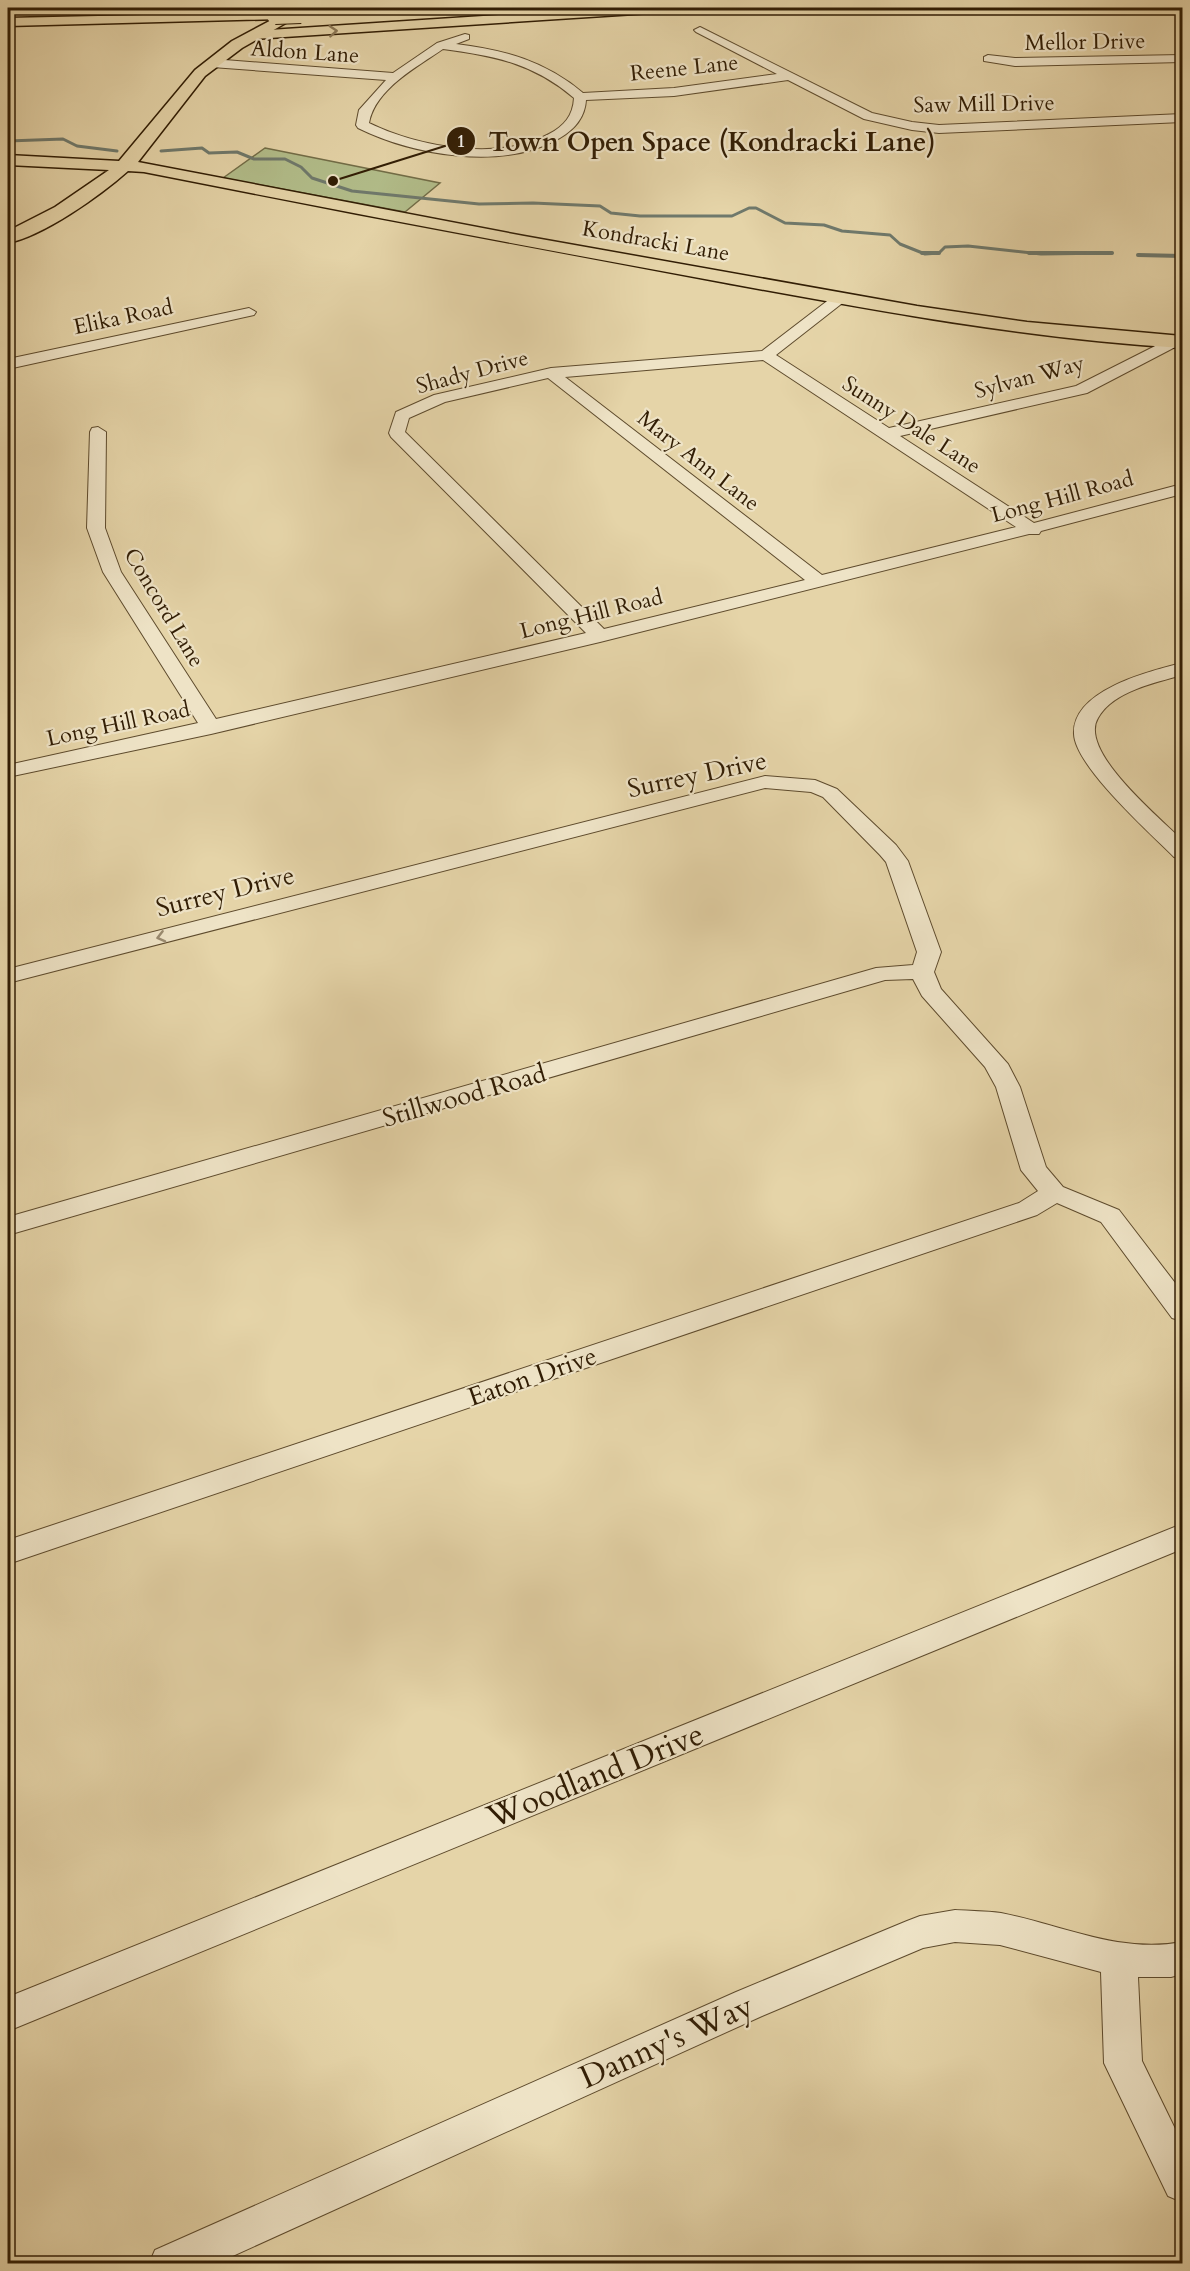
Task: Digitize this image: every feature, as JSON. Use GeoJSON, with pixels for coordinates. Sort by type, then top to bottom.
{"type":"FeatureCollection","features":[{"type":"Feature","properties":{"kind":"main road"},"geometry":{"type":"LineString","coordinates":[[8,10],[114,8]]}},
{"type":"Feature","properties":{"kind":"main road"},"geometry":{"type":"LineString","coordinates":[[336,15],[645,8]]}},
{"type":"Feature","properties":{"kind":"main road"},"geometry":{"type":"LineString","coordinates":[[254,35],[666,8]]}},
{"type":"Feature","properties":{"kind":"main road"},"geometry":{"type":"LineString","coordinates":[[1131,8],[1182,9]]}},
{"type":"Feature","properties":{"kind":"main road"},"geometry":{"type":"LineString","coordinates":[[8,238],[63,210],[124,165],[141,148],[188,87],[212,63],[254,35],[306,13]]}},
{"type":"Feature","properties":{"kind":"main road"},"geometry":{"type":"LineString","coordinates":[[8,22],[275,16],[306,13]]}},
{"type":"Feature","properties":{"kind":"main road","name":"Kondracki Lane"},"geometry":{"type":"LineString","coordinates":[[8,160],[124,165],[163,171],[500,237],[1001,325],[1179,341]]}},
{"type":"Feature","properties":{"kind":"street","name":"Saw Mill Drive"},"geometry":{"type":"LineString","coordinates":[[700,30],[868,116],[926,128],[1182,118]]}},
{"type":"Feature","properties":{"kind":"street"},"geometry":{"type":"LineString","coordinates":[[441,45],[496,53],[532,63],[561,78],[580,97],[578,114],[568,126],[549,139],[509,152],[489,153],[444,148],[395,138],[372,131],[362,125],[365,110],[395,77],[441,45],[465,37]]}},
{"type":"Feature","properties":{"kind":"street","name":"Mellor Drive"},"geometry":{"type":"LineString","coordinates":[[988,59],[1016,62],[1182,59]]}},
{"type":"Feature","properties":{"kind":"street","name":"Aldon Lane"},"geometry":{"type":"LineString","coordinates":[[212,63],[395,77]]}},
{"type":"Feature","properties":{"kind":"street","name":"Reene Lane"},"geometry":{"type":"LineString","coordinates":[[580,97],[674,92],[791,76]]}},
{"type":"Feature","properties":{"kind":"street"},"geometry":{"type":"LineString","coordinates":[[766,355],[840,298]]}},
{"type":"Feature","properties":{"kind":"street","name":"Elika Road"},"geometry":{"type":"LineString","coordinates":[[8,364],[249,312]]}},
{"type":"Feature","properties":{"kind":"street","name":"Sylvan Way"},"geometry":{"type":"LineString","coordinates":[[886,434],[1081,390],[1179,341]]}},
{"type":"Feature","properties":{"kind":"street","name":"Shady Drive"},"geometry":{"type":"LineString","coordinates":[[600,636],[397,433],[402,415],[440,398],[551,373],[766,355]]}},
{"type":"Feature","properties":{"kind":"street","name":"Sunny Dale Lane"},"geometry":{"type":"LineString","coordinates":[[766,355],[1034,530]]}},
{"type":"Feature","properties":{"kind":"street","name":"Mary Ann Lane"},"geometry":{"type":"LineString","coordinates":[[551,373],[819,582]]}},
{"type":"Feature","properties":{"kind":"street","name":"Concord Lane"},"geometry":{"type":"LineString","coordinates":[[98,432],[96,528],[112,572],[211,728]]}},
{"type":"Feature","properties":{"kind":"street","name":"Long Hill Road"},"geometry":{"type":"LineString","coordinates":[[8,771],[211,728],[600,636],[1034,530],[1182,489]]}},
{"type":"Feature","properties":{"kind":"street"},"geometry":{"type":"LineString","coordinates":[[1182,669],[1120,690],[1105,699],[1089,715],[1083,731],[1086,745],[1098,763],[1182,852]]}},
{"type":"Feature","properties":{"kind":"street","name":"Surrey Drive"},"geometry":{"type":"LineString","coordinates":[[8,976],[765,782],[788,784]]}},
{"type":"Feature","properties":{"kind":"street"},"geometry":{"type":"LineString","coordinates":[[788,784],[815,786],[830,793],[897,861],[929,952],[922,972],[930,991],[996,1064],[1008,1087],[1034,1170],[1054,1193],[1110,1216],[1182,1311]]}},
{"type":"Feature","properties":{"kind":"street","name":"Surrey Drive"},"geometry":{"type":"LineString","coordinates":[[8,993],[778,794],[788,784]]}},
{"type":"Feature","properties":{"kind":"street","name":"Stillwood Road"},"geometry":{"type":"LineString","coordinates":[[8,1226],[884,973],[922,972]]}},
{"type":"Feature","properties":{"kind":"street","name":"Eaton Drive"},"geometry":{"type":"LineString","coordinates":[[8,1552],[1028,1209],[1054,1193]]}},
{"type":"Feature","properties":{"kind":"street","name":"Woodland Drive"},"geometry":{"type":"LineString","coordinates":[[8,2014],[1182,1536]]}},
{"type":"Feature","properties":{"kind":"street","name":"Danny's Way"},"geometry":{"type":"LineString","coordinates":[[169,2264],[749,2004],[920,1932],[955,1926],[1000,1929],[1119,1960],[1171,1961],[1182,1958]]}},
{"type":"Feature","properties":{"kind":"street"},"geometry":{"type":"LineString","coordinates":[[1119,1960],[1123,2063],[1182,2183]]}},
{"type":"Feature","properties":{"kind":"green space"},"geometry":{"type":"Polygon","coordinates":[[[265,148],[440,183],[405,212],[223,178],[265,148]]]}},
{"type":"Feature","properties":{"kind":"waterway"},"geometry":{"type":"LineString","coordinates":[[8,141],[63,139],[77,146],[117,151]]}},
{"type":"Feature","properties":{"kind":"waterway"},"geometry":{"type":"LineString","coordinates":[[161,151],[202,148],[209,153],[237,152],[254,159],[285,159],[301,167],[312,178],[352,191],[479,204],[533,203],[600,206],[611,213],[640,216],[732,216],[749,208],[756,208],[785,223],[824,225],[842,231],[890,235],[900,244],[922,253]]}},
{"type":"Feature","properties":{"kind":"waterway"},"geometry":{"type":"LineString","coordinates":[[939,253],[945,247],[968,246],[1032,253]]}},
{"type":"Feature","properties":{"kind":"waterway"},"geometry":{"type":"LineString","coordinates":[[922,253],[939,253]]}},
{"type":"Feature","properties":{"kind":"waterway"},"geometry":{"type":"LineString","coordinates":[[922,253],[939,253]]}},
{"type":"Feature","properties":{"kind":"waterway"},"geometry":{"type":"LineString","coordinates":[[1032,253],[1112,253],[1041,254],[1032,253]]}},
{"type":"Feature","properties":{"kind":"waterway"},"geometry":{"type":"LineString","coordinates":[[1138,255],[1182,256]]}},
{"type":"Feature","properties":{"kind":"place","name":"Town Open Space (Kondracki Lane)"},"geometry":{"type":"Point","coordinates":[333,181]}}]}
